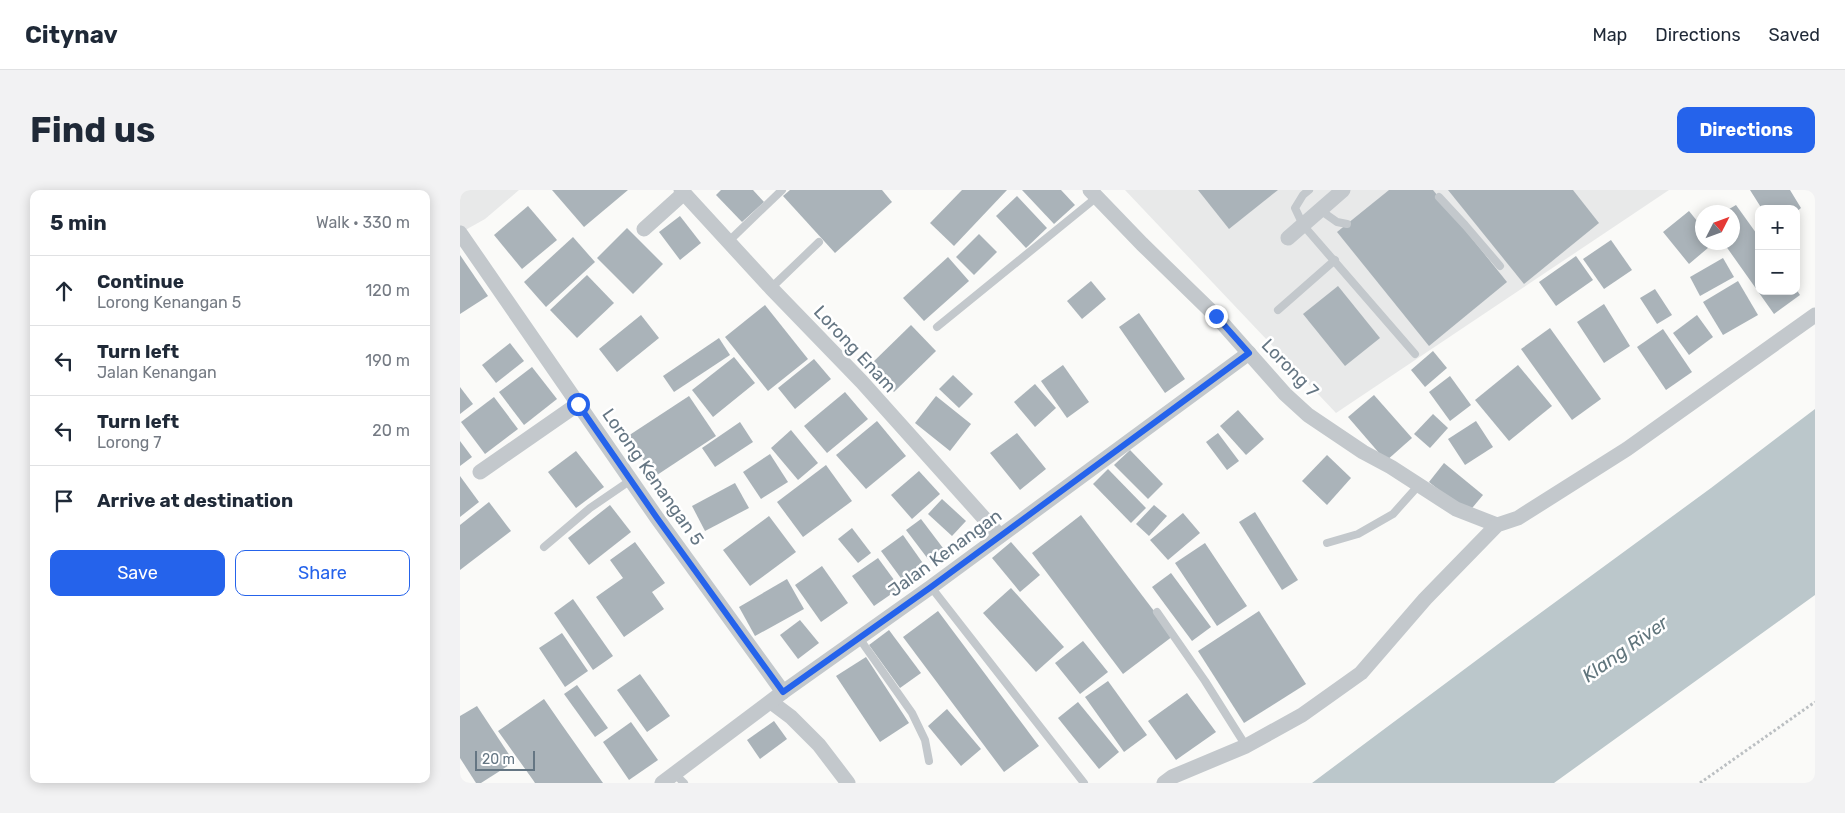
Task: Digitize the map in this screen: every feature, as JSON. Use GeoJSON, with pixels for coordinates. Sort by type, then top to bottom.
{"type":"FeatureCollection","features":[{"type":"Feature","properties":{"kind":"street"},"geometry":{"type":"LineString","coordinates":[[1288,238],[1343,190]]}},
{"type":"Feature","properties":{"kind":"street","name":"Lorong Enam"},"geometry":{"type":"LineString","coordinates":[[683,192],[771,288],[862,382],[1000,536]]}},
{"type":"Feature","properties":{"kind":"street"},"geometry":{"type":"LineString","coordinates":[[644,229],[683,192]]}},
{"type":"Feature","properties":{"kind":"street","name":"Lorong 7"},"geometry":{"type":"LineString","coordinates":[[1094,194],[1216,316],[1285,394],[1308,414],[1363,452],[1456,509],[1497,525]]}},
{"type":"Feature","properties":{"kind":"street","name":"Lorong Kenangan 5"},"geometry":{"type":"LineString","coordinates":[[460,233],[631,480],[783,692]]}},
{"type":"Feature","properties":{"kind":"street"},"geometry":{"type":"LineString","coordinates":[[1164,783],[1246,746],[1302,715],[1361,673],[1425,599],[1497,525],[1518,518],[1627,449],[1815,315]]}},
{"type":"Feature","properties":{"kind":"street","name":"Jalan Kenangan"},"geometry":{"type":"LineString","coordinates":[[662,783],[679,778],[783,692],[931,587],[1249,353]]}},
{"type":"Feature","properties":{"kind":"street"},"geometry":{"type":"LineString","coordinates":[[480,472],[578,404]]}},
{"type":"Feature","properties":{"kind":"street"},"geometry":{"type":"LineString","coordinates":[[771,702],[790,717],[819,746],[848,783]]}},
{"type":"Feature","properties":{"kind":"lane"},"geometry":{"type":"LineString","coordinates":[[729,241],[782,190]]}},
{"type":"Feature","properties":{"kind":"lane"},"geometry":{"type":"LineString","coordinates":[[1309,190],[1303,195],[1295,208],[1303,225],[1415,354]]}},
{"type":"Feature","properties":{"kind":"lane"},"geometry":{"type":"LineString","coordinates":[[937,327],[1094,194]]}},
{"type":"Feature","properties":{"kind":"lane"},"geometry":{"type":"LineString","coordinates":[[1439,197],[1500,266]]}},
{"type":"Feature","properties":{"kind":"lane"},"geometry":{"type":"LineString","coordinates":[[1320,210],[1337,222],[1347,224]]}},
{"type":"Feature","properties":{"kind":"lane"},"geometry":{"type":"LineString","coordinates":[[771,288],[819,242]]}},
{"type":"Feature","properties":{"kind":"lane"},"geometry":{"type":"LineString","coordinates":[[1278,310],[1335,260]]}},
{"type":"Feature","properties":{"kind":"lane"},"geometry":{"type":"LineString","coordinates":[[544,547],[590,508],[631,480]]}},
{"type":"Feature","properties":{"kind":"lane"},"geometry":{"type":"LineString","coordinates":[[1327,543],[1358,534],[1393,514],[1418,486]]}},
{"type":"Feature","properties":{"kind":"lane"},"geometry":{"type":"LineString","coordinates":[[931,587],[1084,783]]}},
{"type":"Feature","properties":{"kind":"lane"},"geometry":{"type":"LineString","coordinates":[[1157,612],[1205,681],[1246,746]]}},
{"type":"Feature","properties":{"kind":"lane"},"geometry":{"type":"LineString","coordinates":[[859,638],[912,713],[925,740],[929,762]]}},
{"type":"Feature","properties":{"kind":"path"},"geometry":{"type":"LineString","coordinates":[[1700,783],[1815,702]]}},
{"type":"Feature","properties":{"kind":"shaded area"},"geometry":{"type":"Polygon","coordinates":[[[460,190],[519,190],[485,219],[460,233],[460,190]]]}},
{"type":"Feature","properties":{"kind":"shaded area"},"geometry":{"type":"Polygon","coordinates":[[[1125,190],[1669,190],[1336,413],[1125,190]]]}},
{"type":"Feature","properties":{"kind":"water","name":"Klang River"},"geometry":{"type":"Polygon","coordinates":[[[1815,409],[1815,595],[1554,783],[1312,783],[1711,488],[1815,409]]]}},
{"type":"Feature","properties":{"kind":"building"},"geometry":{"type":"Polygon","coordinates":[[[552,190],[628,190],[584,227],[552,190]]]}},
{"type":"Feature","properties":{"kind":"building"},"geometry":{"type":"Polygon","coordinates":[[[721,190],[753,190],[764,202],[742,222],[716,195],[721,190]]]}},
{"type":"Feature","properties":{"kind":"building"},"geometry":{"type":"Polygon","coordinates":[[[790,190],[882,190],[892,202],[835,253],[783,196],[790,190]]]}},
{"type":"Feature","properties":{"kind":"building"},"geometry":{"type":"Polygon","coordinates":[[[962,190],[1007,190],[954,246],[930,223],[962,190]]]}},
{"type":"Feature","properties":{"kind":"building"},"geometry":{"type":"Polygon","coordinates":[[[1022,190],[1061,190],[1075,205],[1054,224],[1022,190]]]}},
{"type":"Feature","properties":{"kind":"building"},"geometry":{"type":"Polygon","coordinates":[[[1198,190],[1278,190],[1229,229],[1198,190]]]}},
{"type":"Feature","properties":{"kind":"building"},"geometry":{"type":"Polygon","coordinates":[[[1389,190],[1433,190],[1507,282],[1429,346],[1337,232],[1389,190]]]}},
{"type":"Feature","properties":{"kind":"building"},"geometry":{"type":"Polygon","coordinates":[[[1448,190],[1573,190],[1599,223],[1524,284],[1448,190]]]}},
{"type":"Feature","properties":{"kind":"building"},"geometry":{"type":"Polygon","coordinates":[[[1750,190],[1790,190],[1799,205],[1759,205],[1750,190]]]}},
{"type":"Feature","properties":{"kind":"building"},"geometry":{"type":"Polygon","coordinates":[[[1017,196],[1047,228],[1026,248],[996,216],[1017,196]]]}},
{"type":"Feature","properties":{"kind":"building"},"geometry":{"type":"Polygon","coordinates":[[[528,206],[557,240],[522,269],[494,235],[528,206]]]}},
{"type":"Feature","properties":{"kind":"building"},"geometry":{"type":"Polygon","coordinates":[[[1689,211],[1695,218],[1695,250],[1706,250],[1689,264],[1663,232],[1689,211]]]}},
{"type":"Feature","properties":{"kind":"building"},"geometry":{"type":"Polygon","coordinates":[[[1740,211],[1755,231],[1755,287],[1729,250],[1740,250],[1740,211]]]}},
{"type":"Feature","properties":{"kind":"building"},"geometry":{"type":"Polygon","coordinates":[[[680,216],[701,243],[680,260],[659,232],[680,216]]]}},
{"type":"Feature","properties":{"kind":"building"},"geometry":{"type":"Polygon","coordinates":[[[627,228],[663,264],[633,294],[597,258],[627,228]]]}},
{"type":"Feature","properties":{"kind":"building"},"geometry":{"type":"Polygon","coordinates":[[[979,234],[997,252],[974,275],[956,257],[979,234]]]}},
{"type":"Feature","properties":{"kind":"building"},"geometry":{"type":"Polygon","coordinates":[[[573,237],[595,262],[546,307],[524,282],[573,237]]]}},
{"type":"Feature","properties":{"kind":"building"},"geometry":{"type":"Polygon","coordinates":[[[1611,240],[1632,270],[1604,289],[1583,259],[1611,240]]]}},
{"type":"Feature","properties":{"kind":"building"},"geometry":{"type":"Polygon","coordinates":[[[460,255],[488,296],[460,314],[460,255]]]}},
{"type":"Feature","properties":{"kind":"building"},"geometry":{"type":"Polygon","coordinates":[[[1576,256],[1593,280],[1556,306],[1539,282],[1576,256]]]}},
{"type":"Feature","properties":{"kind":"building"},"geometry":{"type":"Polygon","coordinates":[[[948,257],[969,281],[924,321],[903,298],[948,257]]]}},
{"type":"Feature","properties":{"kind":"building"},"geometry":{"type":"Polygon","coordinates":[[[1723,258],[1734,277],[1700,296],[1690,277],[1723,258]]]}},
{"type":"Feature","properties":{"kind":"building"},"geometry":{"type":"Polygon","coordinates":[[[587,275],[614,303],[577,338],[550,310],[587,275]]]}},
{"type":"Feature","properties":{"kind":"building"},"geometry":{"type":"Polygon","coordinates":[[[1091,281],[1106,299],[1082,319],[1067,301],[1091,281]]]}},
{"type":"Feature","properties":{"kind":"building"},"geometry":{"type":"Polygon","coordinates":[[[1738,281],[1758,315],[1723,335],[1703,302],[1738,281]]]}},
{"type":"Feature","properties":{"kind":"building"},"geometry":{"type":"Polygon","coordinates":[[[1338,286],[1380,338],[1345,366],[1303,314],[1338,286]]]}},
{"type":"Feature","properties":{"kind":"building"},"geometry":{"type":"Polygon","coordinates":[[[1655,289],[1672,315],[1657,324],[1640,298],[1655,289]]]}},
{"type":"Feature","properties":{"kind":"building"},"geometry":{"type":"Polygon","coordinates":[[[1761,295],[1800,295],[1774,314],[1761,295]]]}},
{"type":"Feature","properties":{"kind":"building"},"geometry":{"type":"Polygon","coordinates":[[[1604,304],[1630,346],[1604,363],[1577,322],[1604,304]]]}},
{"type":"Feature","properties":{"kind":"building"},"geometry":{"type":"Polygon","coordinates":[[[765,305],[808,359],[768,391],[725,337],[765,305]]]}},
{"type":"Feature","properties":{"kind":"building"},"geometry":{"type":"Polygon","coordinates":[[[1139,313],[1185,379],[1165,393],[1119,327],[1139,313]]]}},
{"type":"Feature","properties":{"kind":"building"},"geometry":{"type":"Polygon","coordinates":[[[641,315],[659,338],[617,372],[599,349],[641,315]]]}},
{"type":"Feature","properties":{"kind":"building"},"geometry":{"type":"Polygon","coordinates":[[[1697,315],[1713,337],[1689,355],[1673,333],[1697,315]]]}},
{"type":"Feature","properties":{"kind":"building"},"geometry":{"type":"Polygon","coordinates":[[[911,325],[936,351],[894,392],[869,366],[911,325]]]}},
{"type":"Feature","properties":{"kind":"building"},"geometry":{"type":"Polygon","coordinates":[[[1550,328],[1601,399],[1572,420],[1521,349],[1550,328]]]}},
{"type":"Feature","properties":{"kind":"building"},"geometry":{"type":"Polygon","coordinates":[[[1663,329],[1692,372],[1666,390],[1637,347],[1663,329]]]}},
{"type":"Feature","properties":{"kind":"building"},"geometry":{"type":"Polygon","coordinates":[[[719,338],[730,355],[674,392],[663,376],[719,338]]]}},
{"type":"Feature","properties":{"kind":"building"},"geometry":{"type":"Polygon","coordinates":[[[510,343],[524,361],[496,383],[482,365],[510,343]]]}},
{"type":"Feature","properties":{"kind":"building"},"geometry":{"type":"Polygon","coordinates":[[[1433,351],[1447,368],[1425,387],[1411,370],[1433,351]]]}},
{"type":"Feature","properties":{"kind":"building"},"geometry":{"type":"Polygon","coordinates":[[[734,357],[755,383],[713,417],[692,390],[734,357]]]}},
{"type":"Feature","properties":{"kind":"building"},"geometry":{"type":"Polygon","coordinates":[[[814,359],[831,379],[795,409],[778,388],[814,359]]]}},
{"type":"Feature","properties":{"kind":"building"},"geometry":{"type":"Polygon","coordinates":[[[1063,365],[1089,402],[1067,418],[1041,381],[1063,365]]]}},
{"type":"Feature","properties":{"kind":"building"},"geometry":{"type":"Polygon","coordinates":[[[1518,365],[1552,406],[1509,441],[1475,400],[1518,365]]]}},
{"type":"Feature","properties":{"kind":"building"},"geometry":{"type":"Polygon","coordinates":[[[532,367],[557,399],[524,425],[499,392],[532,367]]]}},
{"type":"Feature","properties":{"kind":"building"},"geometry":{"type":"Polygon","coordinates":[[[953,375],[973,394],[959,408],[939,389],[953,375]]]}},
{"type":"Feature","properties":{"kind":"building"},"geometry":{"type":"Polygon","coordinates":[[[1450,376],[1471,405],[1450,421],[1429,392],[1450,376]]]}},
{"type":"Feature","properties":{"kind":"building"},"geometry":{"type":"Polygon","coordinates":[[[1035,384],[1056,408],[1035,427],[1014,402],[1035,384]]]}},
{"type":"Feature","properties":{"kind":"building"},"geometry":{"type":"Polygon","coordinates":[[[460,387],[473,404],[460,414],[460,387]]]}},
{"type":"Feature","properties":{"kind":"building"},"geometry":{"type":"Polygon","coordinates":[[[845,392],[868,419],[827,453],[804,426],[845,392]]]}},
{"type":"Feature","properties":{"kind":"building"},"geometry":{"type":"Polygon","coordinates":[[[1374,395],[1412,438],[1386,461],[1348,417],[1374,395]]]}},
{"type":"Feature","properties":{"kind":"building"},"geometry":{"type":"Polygon","coordinates":[[[689,396],[716,436],[654,477],[628,436],[689,396]]]}},
{"type":"Feature","properties":{"kind":"building"},"geometry":{"type":"Polygon","coordinates":[[[936,396],[971,424],[950,451],[915,423],[936,396]]]}},
{"type":"Feature","properties":{"kind":"building"},"geometry":{"type":"Polygon","coordinates":[[[494,397],[518,429],[485,454],[461,422],[494,397]]]}},
{"type":"Feature","properties":{"kind":"building"},"geometry":{"type":"Polygon","coordinates":[[[1238,410],[1264,439],[1246,455],[1220,426],[1238,410]]]}},
{"type":"Feature","properties":{"kind":"building"},"geometry":{"type":"Polygon","coordinates":[[[1433,414],[1448,428],[1430,448],[1414,434],[1433,414]]]}},
{"type":"Feature","properties":{"kind":"building"},"geometry":{"type":"Polygon","coordinates":[[[877,421],[906,456],[866,489],[836,455],[877,421]]]}},
{"type":"Feature","properties":{"kind":"building"},"geometry":{"type":"Polygon","coordinates":[[[1476,421],[1493,447],[1465,465],[1448,439],[1476,421]]]}},
{"type":"Feature","properties":{"kind":"building"},"geometry":{"type":"Polygon","coordinates":[[[740,422],[753,442],[715,467],[702,448],[740,422]]]}},
{"type":"Feature","properties":{"kind":"building"},"geometry":{"type":"Polygon","coordinates":[[[791,430],[818,463],[798,480],[771,448],[791,430]]]}},
{"type":"Feature","properties":{"kind":"building"},"geometry":{"type":"Polygon","coordinates":[[[1017,433],[1046,469],[1020,490],[990,453],[1017,433]]]}},
{"type":"Feature","properties":{"kind":"building"},"geometry":{"type":"Polygon","coordinates":[[[1218,433],[1239,461],[1227,470],[1206,442],[1218,433]]]}},
{"type":"Feature","properties":{"kind":"building"},"geometry":{"type":"Polygon","coordinates":[[[460,441],[472,457],[460,466],[460,441]]]}},
{"type":"Feature","properties":{"kind":"building"},"geometry":{"type":"Polygon","coordinates":[[[1130,450],[1163,484],[1148,499],[1114,465],[1130,450]]]}},
{"type":"Feature","properties":{"kind":"building"},"geometry":{"type":"Polygon","coordinates":[[[576,451],[604,487],[576,508],[548,472],[576,451]]]}},
{"type":"Feature","properties":{"kind":"building"},"geometry":{"type":"Polygon","coordinates":[[[770,454],[788,482],[761,499],[743,472],[770,454]]]}},
{"type":"Feature","properties":{"kind":"building"},"geometry":{"type":"Polygon","coordinates":[[[1327,455],[1351,478],[1327,505],[1302,481],[1327,455]]]}},
{"type":"Feature","properties":{"kind":"building"},"geometry":{"type":"Polygon","coordinates":[[[1444,463],[1483,495],[1468,513],[1429,482],[1444,463]]]}},
{"type":"Feature","properties":{"kind":"building"},"geometry":{"type":"Polygon","coordinates":[[[826,465],[852,501],[803,537],[777,502],[826,465]]]}},
{"type":"Feature","properties":{"kind":"building"},"geometry":{"type":"Polygon","coordinates":[[[1108,469],[1146,508],[1131,523],[1093,484],[1108,469]]]}},
{"type":"Feature","properties":{"kind":"building"},"geometry":{"type":"Polygon","coordinates":[[[919,471],[940,494],[912,519],[891,495],[919,471]]]}},
{"type":"Feature","properties":{"kind":"building"},"geometry":{"type":"Polygon","coordinates":[[[460,476],[479,502],[460,517],[460,476]]]}},
{"type":"Feature","properties":{"kind":"building"},"geometry":{"type":"Polygon","coordinates":[[[735,483],[749,508],[705,531],[692,506],[735,483]]]}},
{"type":"Feature","properties":{"kind":"building"},"geometry":{"type":"Polygon","coordinates":[[[942,499],[966,521],[952,536],[928,514],[942,499]]]}},
{"type":"Feature","properties":{"kind":"building"},"geometry":{"type":"Polygon","coordinates":[[[489,502],[511,531],[460,570],[460,525],[489,502]]]}},
{"type":"Feature","properties":{"kind":"building"},"geometry":{"type":"Polygon","coordinates":[[[610,505],[631,532],[589,565],[568,538],[610,505]]]}},
{"type":"Feature","properties":{"kind":"building"},"geometry":{"type":"Polygon","coordinates":[[[1154,505],[1167,516],[1149,536],[1136,524],[1154,505]]]}},
{"type":"Feature","properties":{"kind":"building"},"geometry":{"type":"Polygon","coordinates":[[[1255,512],[1298,580],[1282,590],[1239,522],[1255,512]]]}},
{"type":"Feature","properties":{"kind":"building"},"geometry":{"type":"Polygon","coordinates":[[[1183,513],[1200,533],[1168,560],[1150,540],[1183,513]]]}},
{"type":"Feature","properties":{"kind":"building"},"geometry":{"type":"Polygon","coordinates":[[[1081,515],[1173,636],[1123,674],[1032,553],[1081,515]]]}},
{"type":"Feature","properties":{"kind":"building"},"geometry":{"type":"Polygon","coordinates":[[[769,516],[796,552],[750,586],[723,550],[769,516]]]}},
{"type":"Feature","properties":{"kind":"building"},"geometry":{"type":"Polygon","coordinates":[[[921,519],[946,552],[931,563],[906,530],[921,519]]]}},
{"type":"Feature","properties":{"kind":"building"},"geometry":{"type":"Polygon","coordinates":[[[852,528],[871,553],[858,563],[838,539],[852,528]]]}},
{"type":"Feature","properties":{"kind":"building"},"geometry":{"type":"Polygon","coordinates":[[[903,535],[927,569],[906,585],[881,551],[903,535]]]}},
{"type":"Feature","properties":{"kind":"building"},"geometry":{"type":"Polygon","coordinates":[[[635,542],[665,583],[652,592],[664,609],[624,637],[596,597],[623,578],[610,560],[635,542]]]}},
{"type":"Feature","properties":{"kind":"building"},"geometry":{"type":"Polygon","coordinates":[[[1011,542],[1040,575],[1020,592],[992,558],[1011,542]]]}},
{"type":"Feature","properties":{"kind":"building"},"geometry":{"type":"Polygon","coordinates":[[[1205,543],[1247,606],[1217,626],[1175,563],[1205,543]]]}},
{"type":"Feature","properties":{"kind":"building"},"geometry":{"type":"Polygon","coordinates":[[[878,558],[900,588],[874,606],[852,576],[878,558]]]}},
{"type":"Feature","properties":{"kind":"building"},"geometry":{"type":"Polygon","coordinates":[[[822,566],[848,603],[821,622],[795,585],[822,566]]]}},
{"type":"Feature","properties":{"kind":"building"},"geometry":{"type":"Polygon","coordinates":[[[1171,573],[1211,627],[1192,641],[1152,587],[1171,573]]]}},
{"type":"Feature","properties":{"kind":"building"},"geometry":{"type":"Polygon","coordinates":[[[787,579],[804,609],[755,636],[739,607],[787,579]]]}},
{"type":"Feature","properties":{"kind":"building"},"geometry":{"type":"Polygon","coordinates":[[[1011,588],[1064,647],[1036,672],[983,613],[1011,588]]]}},
{"type":"Feature","properties":{"kind":"building"},"geometry":{"type":"Polygon","coordinates":[[[573,599],[613,656],[593,670],[554,613],[573,599]]]}},
{"type":"Feature","properties":{"kind":"building"},"geometry":{"type":"Polygon","coordinates":[[[938,611],[1039,746],[1004,772],[903,637],[938,611]]]}},
{"type":"Feature","properties":{"kind":"building"},"geometry":{"type":"Polygon","coordinates":[[[1259,611],[1306,684],[1244,723],[1198,651],[1259,611]]]}},
{"type":"Feature","properties":{"kind":"building"},"geometry":{"type":"Polygon","coordinates":[[[800,620],[819,643],[798,659],[780,635],[800,620]]]}},
{"type":"Feature","properties":{"kind":"building"},"geometry":{"type":"Polygon","coordinates":[[[889,630],[921,673],[900,688],[869,645],[889,630]]]}},
{"type":"Feature","properties":{"kind":"building"},"geometry":{"type":"Polygon","coordinates":[[[562,633],[588,671],[565,687],[539,648],[562,633]]]}},
{"type":"Feature","properties":{"kind":"building"},"geometry":{"type":"Polygon","coordinates":[[[1083,641],[1108,672],[1080,694],[1055,663],[1083,641]]]}},
{"type":"Feature","properties":{"kind":"building"},"geometry":{"type":"Polygon","coordinates":[[[866,657],[909,723],[880,742],[836,676],[866,657]]]}},
{"type":"Feature","properties":{"kind":"building"},"geometry":{"type":"Polygon","coordinates":[[[640,674],[670,716],[647,732],[617,690],[640,674]]]}},
{"type":"Feature","properties":{"kind":"building"},"geometry":{"type":"Polygon","coordinates":[[[1108,681],[1147,735],[1124,752],[1085,697],[1108,681]]]}},
{"type":"Feature","properties":{"kind":"building"},"geometry":{"type":"Polygon","coordinates":[[[577,685],[608,728],[595,737],[564,694],[577,685]]]}},
{"type":"Feature","properties":{"kind":"building"},"geometry":{"type":"Polygon","coordinates":[[[1187,693],[1216,732],[1176,760],[1148,721],[1187,693]]]}},
{"type":"Feature","properties":{"kind":"building"},"geometry":{"type":"Polygon","coordinates":[[[544,699],[603,783],[535,783],[498,731],[544,699]]]}},
{"type":"Feature","properties":{"kind":"building"},"geometry":{"type":"Polygon","coordinates":[[[1078,702],[1119,752],[1099,769],[1058,718],[1078,702]]]}},
{"type":"Feature","properties":{"kind":"building"},"geometry":{"type":"Polygon","coordinates":[[[477,706],[514,762],[481,783],[476,783],[460,758],[460,716],[477,706]]]}},
{"type":"Feature","properties":{"kind":"building"},"geometry":{"type":"Polygon","coordinates":[[[947,709],[981,749],[961,766],[928,726],[947,709]]]}},
{"type":"Feature","properties":{"kind":"building"},"geometry":{"type":"Polygon","coordinates":[[[774,721],[787,739],[760,759],[747,740],[774,721]]]}},
{"type":"Feature","properties":{"kind":"building"},"geometry":{"type":"Polygon","coordinates":[[[631,722],[658,760],[629,780],[603,742],[631,722]]]}},
{"type":"Feature","properties":{"kind":"route"},"geometry":{"type":"LineString","coordinates":[[578,404],[657,518],[783,692],[931,587],[1249,353],[1216,316]]}}]}
